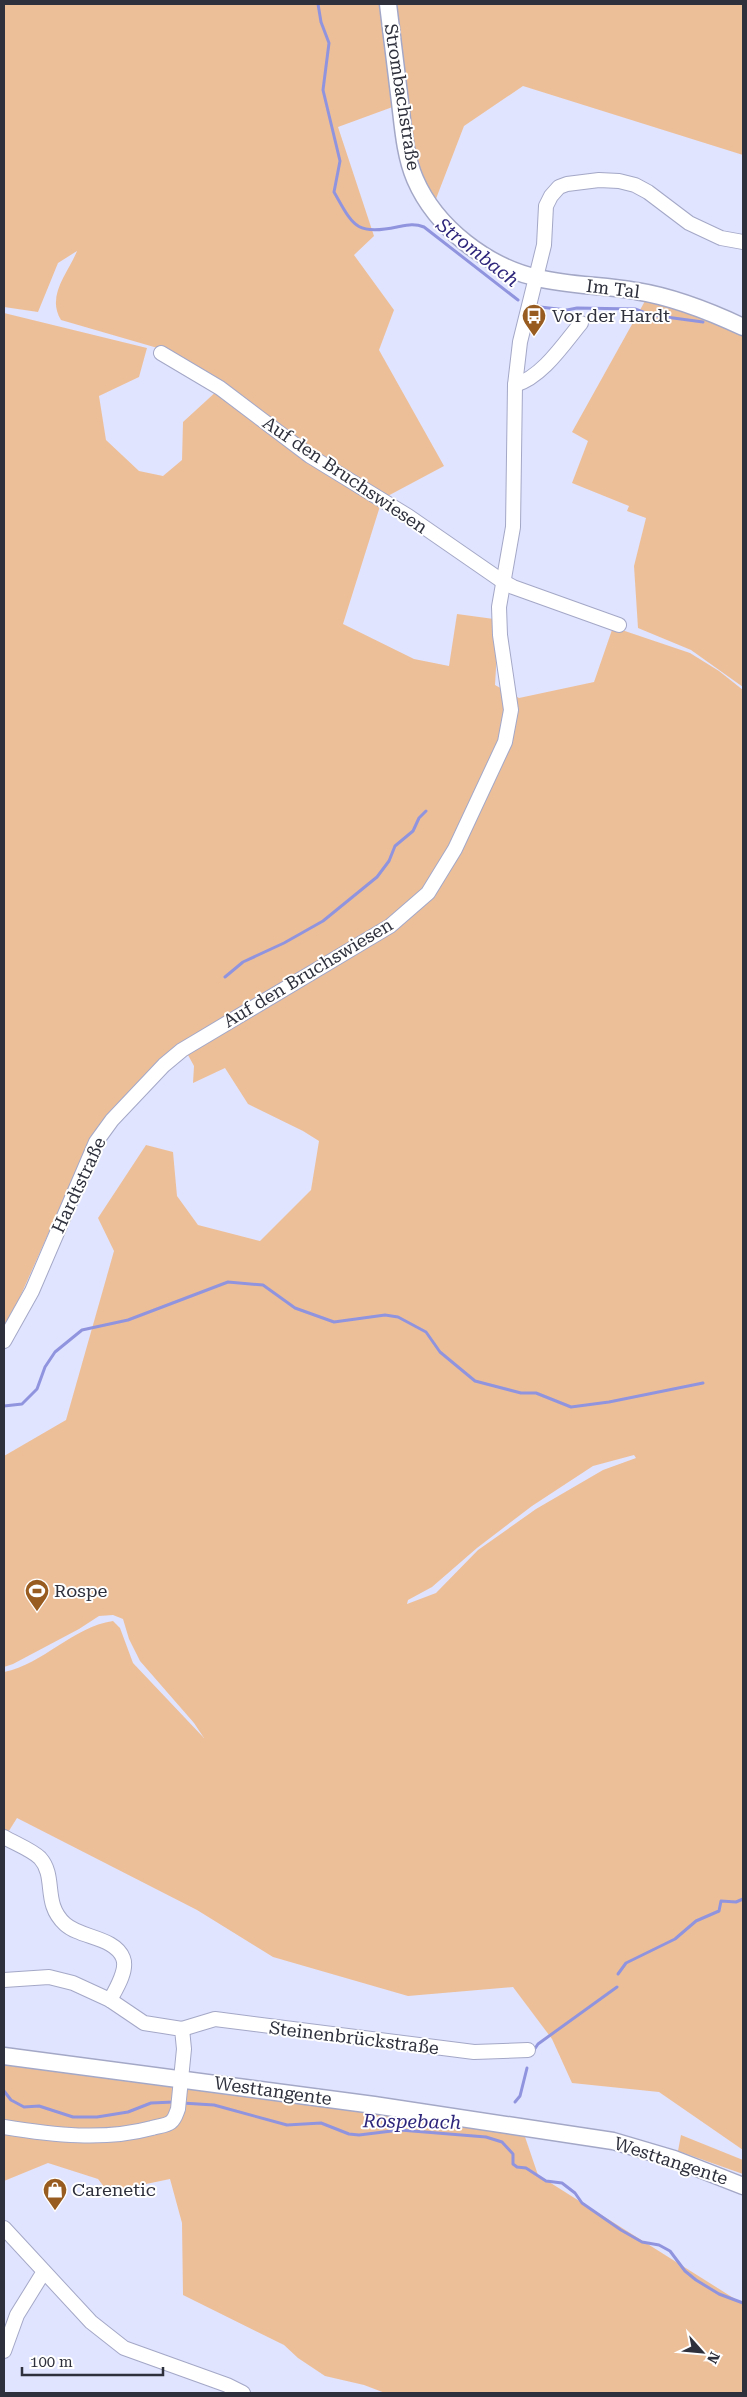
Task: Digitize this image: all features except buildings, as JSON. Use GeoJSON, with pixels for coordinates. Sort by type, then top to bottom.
{"type":"FeatureCollection","features":[{"type":"Feature","properties":{"kind":"main road","name":"Strombachstraße"},"geometry":{"type":"LineString","coordinates":[[388,4],[402,118],[415,180],[434,210],[461,238],[495,262],[537,278]]}},
{"type":"Feature","properties":{"kind":"main road","name":"Im Tal"},"geometry":{"type":"LineString","coordinates":[[537,278],[635,290],[665,296],[708,310],[743,327]]}},
{"type":"Feature","properties":{"kind":"main road","name":"Westtangente"},"geometry":{"type":"LineString","coordinates":[[4,2056],[100,2070],[181,2086],[613,2141],[674,2158],[743,2186]]}},
{"type":"Feature","properties":{"kind":"street","name":"Auf den Bruchswiesen"},"geometry":{"type":"LineString","coordinates":[[182,1050],[390,926],[428,893],[455,849],[505,742],[511,710],[500,635],[499,607],[502,581],[513,527],[515,385],[520,342],[544,245],[546,206],[559,187],[567,184],[599,180],[619,181],[635,185],[648,192],[689,223],[721,238],[743,242]]}},
{"type":"Feature","properties":{"kind":"street"},"geometry":{"type":"LineString","coordinates":[[515,385],[527,381],[560,349],[581,323]]}},
{"type":"Feature","properties":{"kind":"street","name":"Auf den Bruchswiesen"},"geometry":{"type":"LineString","coordinates":[[162,353],[220,388],[310,456],[408,516],[502,581],[513,587],[619,625]]}},
{"type":"Feature","properties":{"kind":"street","name":"Hardtstraße"},"geometry":{"type":"LineString","coordinates":[[4,1341],[32,1291],[96,1142],[112,1120],[157,1072],[182,1050]]}},
{"type":"Feature","properties":{"kind":"street"},"geometry":{"type":"LineString","coordinates":[[4,1837],[40,1858],[48,1872],[50,1899],[57,1915],[66,1926],[116,1948],[123,1957],[125,1967],[110,2000]]}},
{"type":"Feature","properties":{"kind":"street","name":"Steinenbrückstraße"},"geometry":{"type":"LineString","coordinates":[[4,1980],[49,1977],[73,1983],[110,2000],[144,2023],[182,2029],[215,2019],[474,2052],[524,2048],[528,2050]]}},
{"type":"Feature","properties":{"kind":"street"},"geometry":{"type":"LineString","coordinates":[[4,2128],[42,2134],[79,2136],[133,2133],[170,2123],[176,2116],[181,2086],[184,2049],[182,2029]]}},
{"type":"Feature","properties":{"kind":"street"},"geometry":{"type":"LineString","coordinates":[[4,2228],[43,2273],[91,2322],[124,2348],[227,2385],[243,2393]]}},
{"type":"Feature","properties":{"kind":"street"},"geometry":{"type":"LineString","coordinates":[[4,2351],[17,2314],[43,2273]]}},
{"type":"Feature","properties":{"kind":"shaded area"},"geometry":{"type":"Polygon","coordinates":[[[4,4],[385,4],[398,105],[338,127],[374,236],[354,255],[394,310],[379,350],[444,466],[384,498],[161,349],[61,320],[57,311],[57,293],[77,251],[58,263],[38,312],[4,307],[4,4]]]}},
{"type":"Feature","properties":{"kind":"shaded area"},"geometry":{"type":"Polygon","coordinates":[[[391,4],[743,4],[743,155],[523,86],[464,126],[434,204],[418,177],[391,4]]]}},
{"type":"Feature","properties":{"kind":"shaded area"},"geometry":{"type":"Polygon","coordinates":[[[645,301],[666,304],[743,333],[743,687],[691,650],[638,628],[634,566],[646,518],[627,511],[629,506],[572,483],[588,441],[572,432],[645,301]]]}},
{"type":"Feature","properties":{"kind":"shaded area"},"geometry":{"type":"Polygon","coordinates":[[[4,313],[147,348],[139,377],[99,396],[106,440],[139,471],[163,476],[182,460],[183,422],[219,389],[381,503],[343,624],[414,659],[449,666],[457,614],[494,619],[497,652],[495,685],[519,698],[594,682],[613,627],[690,653],[719,671],[743,690],[743,2150],[659,2092],[572,2083],[552,2039],[513,1987],[408,1996],[273,1957],[197,1910],[17,1818],[7,1834],[4,1833],[4,1672],[32,1662],[84,1630],[113,1621],[120,1628],[133,1663],[204,1738],[194,1723],[140,1661],[129,1639],[123,1619],[113,1615],[99,1616],[79,1629],[4,1667],[4,1456],[66,1420],[114,1251],[98,1218],[146,1145],[173,1152],[177,1196],[198,1225],[260,1241],[311,1190],[319,1141],[248,1104],[225,1068],[193,1083],[194,1066],[182,1044],[95,1133],[20,1297],[4,1326],[4,313]],[[634,1455],[593,1466],[532,1506],[477,1548],[432,1587],[408,1600],[407,1604],[436,1593],[478,1550],[536,1509],[603,1470],[636,1458],[634,1455]]]}},
{"type":"Feature","properties":{"kind":"shaded area"},"geometry":{"type":"Polygon","coordinates":[[[4,2065],[98,2077],[180,2083],[523,2131],[538,2175],[743,2304],[743,2393],[385,2393],[364,2385],[325,2376],[298,2358],[284,2345],[183,2295],[182,2223],[170,2179],[108,2192],[98,2179],[48,2163],[4,2181],[4,2065]]]}},
{"type":"Feature","properties":{"kind":"shaded area"},"geometry":{"type":"Polygon","coordinates":[[[681,2135],[743,2160],[743,2174],[678,2151],[681,2135]]]}},
{"type":"Feature","properties":{"kind":"waterway","name":"Strombach"},"geometry":{"type":"LineString","coordinates":[[318,4],[321,22],[329,43],[323,90],[340,161],[334,192],[346,213],[351,220],[364,229],[372,230],[410,225],[424,227],[518,300]]}},
{"type":"Feature","properties":{"kind":"waterway","name":"Strombach"},"geometry":{"type":"LineString","coordinates":[[540,307],[567,310],[577,308],[635,309],[651,315],[703,322]]}},
{"type":"Feature","properties":{"kind":"waterway"},"geometry":{"type":"LineString","coordinates":[[225,977],[243,962],[284,943],[323,921],[377,877],[389,861],[395,846],[413,831],[419,818],[426,811]]}},
{"type":"Feature","properties":{"kind":"waterway"},"geometry":{"type":"LineString","coordinates":[[4,1406],[22,1404],[37,1389],[45,1367],[55,1352],[82,1330],[128,1320],[228,1282],[263,1285],[295,1308],[334,1322],[385,1315],[398,1317],[426,1332],[440,1352],[475,1381],[521,1393],[536,1393],[571,1407],[609,1402],[703,1383]]}},
{"type":"Feature","properties":{"kind":"waterway"},"geometry":{"type":"LineString","coordinates":[[618,1974],[626,1963],[675,1939],[696,1921],[719,1911],[721,1901],[736,1902],[743,1899]]}},
{"type":"Feature","properties":{"kind":"waterway"},"geometry":{"type":"LineString","coordinates":[[534,2050],[538,2044],[617,1987]]}},
{"type":"Feature","properties":{"kind":"waterway"},"geometry":{"type":"LineString","coordinates":[[515,2102],[520,2096],[527,2068]]}},
{"type":"Feature","properties":{"kind":"waterway","name":"Rospebach"},"geometry":{"type":"LineString","coordinates":[[4,2091],[11,2100],[24,2107],[39,2106],[73,2117],[97,2117],[128,2112],[151,2103],[174,2102]]}},
{"type":"Feature","properties":{"kind":"waterway","name":"Rospebach"},"geometry":{"type":"LineString","coordinates":[[182,2103],[214,2105],[287,2125],[321,2123],[349,2134],[359,2135],[400,2130],[486,2137],[502,2142],[513,2154],[513,2164],[517,2167],[526,2168],[546,2181],[562,2183],[575,2193],[582,2203],[621,2230],[642,2242],[659,2245],[670,2251],[685,2271],[696,2280],[719,2294],[743,2303]]}},
{"type":"Feature","properties":{"kind":"place","name":"Vor der Hardt"},"geometry":{"type":"Point","coordinates":[534,337]}},
{"type":"Feature","properties":{"kind":"place","name":"Rospe"},"geometry":{"type":"Point","coordinates":[37,1612]}},
{"type":"Feature","properties":{"kind":"place","name":"Carenetic"},"geometry":{"type":"Point","coordinates":[55,2211]}}]}
